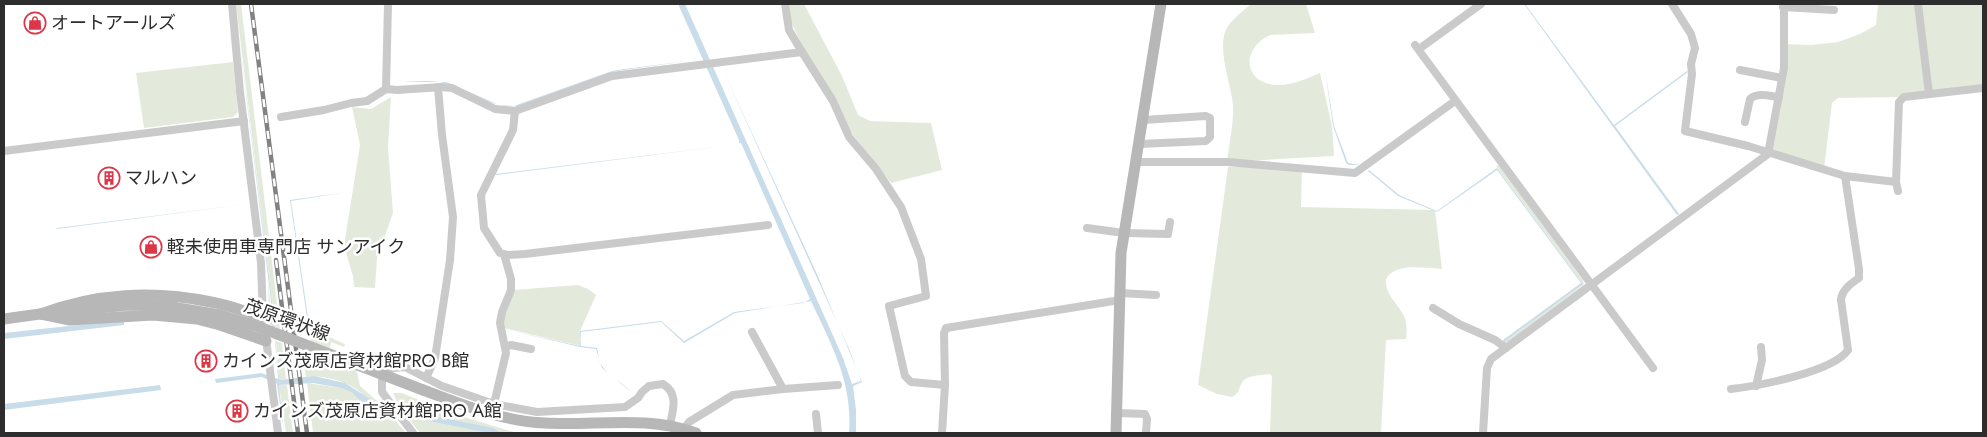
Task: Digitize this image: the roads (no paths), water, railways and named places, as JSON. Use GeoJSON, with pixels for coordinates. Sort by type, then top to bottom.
{"type":"FeatureCollection","features":[{"type":"Feature","properties":{"kind":"main road"},"geometry":{"type":"LineString","coordinates":[[1116,433],[1124,233],[1140,144],[1161,4]]}},
{"type":"Feature","properties":{"kind":"main road"},"geometry":{"type":"LineString","coordinates":[[41,314],[70,304],[98,298],[150,294],[214,302],[263,317]]}},
{"type":"Feature","properties":{"kind":"main road","name":"茂原環状線"},"geometry":{"type":"LineString","coordinates":[[4,319],[129,305],[166,306],[220,315],[259,327],[486,414],[547,424],[621,421],[670,425],[696,433]]}},
{"type":"Feature","properties":{"kind":"main road"},"geometry":{"type":"LineString","coordinates":[[41,314],[70,320],[153,315],[197,319],[266,341]]}},
{"type":"Feature","properties":{"kind":"street"},"geometry":{"type":"LineString","coordinates":[[232,4],[261,263],[263,317],[278,433]]}},
{"type":"Feature","properties":{"kind":"street"},"geometry":{"type":"LineString","coordinates":[[386,89],[388,4]]}},
{"type":"Feature","properties":{"kind":"street"},"geometry":{"type":"LineString","coordinates":[[785,4],[789,30],[833,101],[848,137],[876,169],[901,207],[921,259],[926,296],[889,306],[905,376],[911,382],[945,385]]}},
{"type":"Feature","properties":{"kind":"street"},"geometry":{"type":"LineString","coordinates":[[1481,4],[1417,47],[1653,368]]}},
{"type":"Feature","properties":{"kind":"street"},"geometry":{"type":"LineString","coordinates":[[1672,4],[1691,34],[1695,48],[1691,64],[1692,74],[1685,131],[1748,146],[1768,154],[1808,163],[1845,176],[1896,182]]}},
{"type":"Feature","properties":{"kind":"street"},"geometry":{"type":"LineString","coordinates":[[1918,4],[1928,94]]}},
{"type":"Feature","properties":{"kind":"street"},"geometry":{"type":"LineString","coordinates":[[1483,433],[1487,368],[1491,359],[1768,154],[1784,68],[1784,6],[1834,10]]}},
{"type":"Feature","properties":{"kind":"street"},"geometry":{"type":"LineString","coordinates":[[281,117],[324,110],[350,102],[367,101],[386,89],[438,87],[452,88],[495,109],[515,111],[612,76],[802,52]]}},
{"type":"Feature","properties":{"kind":"street"},"geometry":{"type":"LineString","coordinates":[[1740,70],[1782,78]]}},
{"type":"Feature","properties":{"kind":"street"},"geometry":{"type":"LineString","coordinates":[[426,378],[435,358],[450,260],[453,217],[438,87]]}},
{"type":"Feature","properties":{"kind":"street"},"geometry":{"type":"LineString","coordinates":[[1898,191],[1896,182],[1899,102],[1904,97],[1983,88]]}},
{"type":"Feature","properties":{"kind":"street"},"geometry":{"type":"LineString","coordinates":[[1745,122],[1752,96],[1779,97]]}},
{"type":"Feature","properties":{"kind":"street"},"geometry":{"type":"LineString","coordinates":[[1137,162],[1227,162],[1355,173],[1455,101]]}},
{"type":"Feature","properties":{"kind":"street"},"geometry":{"type":"LineString","coordinates":[[515,111],[513,130],[481,195],[484,228],[500,253],[526,254],[768,225]]}},
{"type":"Feature","properties":{"kind":"street"},"geometry":{"type":"LineString","coordinates":[[1140,144],[1206,141],[1210,137],[1211,121],[1206,116],[1143,120]]}},
{"type":"Feature","properties":{"kind":"street"},"geometry":{"type":"LineString","coordinates":[[4,151],[244,121]]}},
{"type":"Feature","properties":{"kind":"street"},"geometry":{"type":"LineString","coordinates":[[1731,389],[1779,382],[1804,374],[1844,356],[1848,350],[1840,300],[1841,294],[1858,278],[1859,269],[1845,176]]}},
{"type":"Feature","properties":{"kind":"street"},"geometry":{"type":"LineString","coordinates":[[1087,228],[1124,233],[1168,234],[1170,222]]}},
{"type":"Feature","properties":{"kind":"street"},"geometry":{"type":"LineString","coordinates":[[494,404],[506,353],[500,323],[510,290],[511,278],[504,254]]}},
{"type":"Feature","properties":{"kind":"street"},"geometry":{"type":"LineString","coordinates":[[942,433],[945,385],[944,334],[946,328],[1120,297],[1156,295]]}},
{"type":"Feature","properties":{"kind":"street"},"geometry":{"type":"LineString","coordinates":[[1433,308],[1459,324],[1495,340],[1506,348]]}},
{"type":"Feature","properties":{"kind":"street"},"geometry":{"type":"LineString","coordinates":[[752,332],[782,389]]}},
{"type":"Feature","properties":{"kind":"street"},"geometry":{"type":"LineString","coordinates":[[506,347],[531,349]]}},
{"type":"Feature","properties":{"kind":"street"},"geometry":{"type":"LineString","coordinates":[[1756,386],[1762,360],[1761,347]]}},
{"type":"Feature","properties":{"kind":"street"},"geometry":{"type":"LineString","coordinates":[[413,433],[385,398],[382,390],[382,380],[388,371],[399,367],[405,367],[442,386],[494,404],[537,412],[617,408],[633,403],[649,386],[663,384],[673,392],[674,400],[670,425]]}},
{"type":"Feature","properties":{"kind":"street"},"geometry":{"type":"LineString","coordinates":[[684,429],[689,422],[733,395],[838,385]]}},
{"type":"Feature","properties":{"kind":"street"},"geometry":{"type":"LineString","coordinates":[[1118,413],[1145,414],[1147,419],[1146,433]]}},
{"type":"Feature","properties":{"kind":"street"},"geometry":{"type":"LineString","coordinates":[[816,414],[818,433]]}},
{"type":"Feature","properties":{"kind":"water"},"geometry":{"type":"Polygon","coordinates":[[[235,4],[272,301],[279,380],[314,376],[345,383],[381,406],[403,407],[413,412],[493,428],[501,433],[490,433],[377,411],[367,406],[351,392],[341,388],[313,383],[279,385],[284,433],[277,384],[262,377],[216,383],[215,379],[261,373],[278,379],[275,340],[272,324],[270,324],[269,320],[272,319],[271,301],[235,4]]]}},
{"type":"Feature","properties":{"kind":"water"},"geometry":{"type":"Polygon","coordinates":[[[678,4],[685,4],[843,358],[852,384],[861,381],[857,369],[862,382],[853,386],[856,433],[849,433],[848,398],[833,349],[811,301],[805,302],[810,299],[678,4]]]}},
{"type":"Feature","properties":{"kind":"water"},"geometry":{"type":"Polygon","coordinates":[[[1524,4],[1614,125],[1688,72],[1615,126],[1679,214],[1677,215],[1524,4]]]}},
{"type":"Feature","properties":{"kind":"water"},"geometry":{"type":"Polygon","coordinates":[[[695,60],[617,71],[519,106],[514,106],[609,72],[695,60]]]}},
{"type":"Feature","properties":{"kind":"water"},"geometry":{"type":"Polygon","coordinates":[[[1324,63],[1334,126],[1348,163],[1360,165],[1349,165],[1346,163],[1333,126],[1324,63]]]}},
{"type":"Feature","properties":{"kind":"water"},"geometry":{"type":"Polygon","coordinates":[[[722,68],[817,274],[838,325],[722,68]]]}},
{"type":"Feature","properties":{"kind":"water"},"geometry":{"type":"Polygon","coordinates":[[[427,81],[439,82],[397,82],[427,81]]]}},
{"type":"Feature","properties":{"kind":"water"},"geometry":{"type":"Polygon","coordinates":[[[439,82],[446,82],[498,105],[454,86],[439,82]]]}},
{"type":"Feature","properties":{"kind":"water"},"geometry":{"type":"Polygon","coordinates":[[[732,145],[496,175],[495,174],[732,145]]]}},
{"type":"Feature","properties":{"kind":"water"},"geometry":{"type":"Polygon","coordinates":[[[1497,168],[1583,284],[1504,342],[1503,340],[1581,283],[1497,170],[1437,212],[1398,196],[1368,171],[1399,195],[1437,211],[1497,168]]]}},
{"type":"Feature","properties":{"kind":"water"},"geometry":{"type":"Polygon","coordinates":[[[348,192],[291,201],[309,324],[338,342],[308,325],[290,200],[348,192]]]}},
{"type":"Feature","properties":{"kind":"water"},"geometry":{"type":"Polygon","coordinates":[[[248,204],[57,229],[56,228],[57,228],[248,204]]]}},
{"type":"Feature","properties":{"kind":"water"},"geometry":{"type":"Polygon","coordinates":[[[776,306],[735,313],[684,343],[661,322],[581,332],[580,341],[580,331],[661,321],[684,341],[734,312],[776,306]]]}},
{"type":"Feature","properties":{"kind":"water"},"geometry":{"type":"Polygon","coordinates":[[[124,320],[124,325],[4,339],[4,333],[124,320]]]}},
{"type":"Feature","properties":{"kind":"water"},"geometry":{"type":"Polygon","coordinates":[[[838,325],[850,351],[857,369],[838,325]]]}},
{"type":"Feature","properties":{"kind":"water"},"geometry":{"type":"Polygon","coordinates":[[[508,330],[580,346],[580,341],[581,346],[597,348],[599,358],[596,349],[580,347],[508,330]]]}},
{"type":"Feature","properties":{"kind":"water"},"geometry":{"type":"Polygon","coordinates":[[[160,385],[161,390],[4,410],[4,404],[160,385]]]}},
{"type":"Feature","properties":{"kind":"railway"},"geometry":{"type":"LineString","coordinates":[[251,4],[307,433]]}},
{"type":"Feature","properties":{"kind":"railway"},"geometry":{"type":"LineString","coordinates":[[276,260],[298,433]]}},
{"type":"Feature","properties":{"kind":"place","name":"オートアールズ"},"geometry":{"type":"Point","coordinates":[35,23]}},
{"type":"Feature","properties":{"kind":"place","name":"マルハン"},"geometry":{"type":"Point","coordinates":[109,178]}},
{"type":"Feature","properties":{"kind":"place","name":"軽未使用車専門店 サンアイク"},"geometry":{"type":"Point","coordinates":[151,247]}},
{"type":"Feature","properties":{"kind":"place","name":"カインズ茂原店資材館PRO B館"},"geometry":{"type":"Point","coordinates":[206,361]}},
{"type":"Feature","properties":{"kind":"place","name":"カインズ茂原店資材館PRO A館"},"geometry":{"type":"Point","coordinates":[237,411]}}]}
